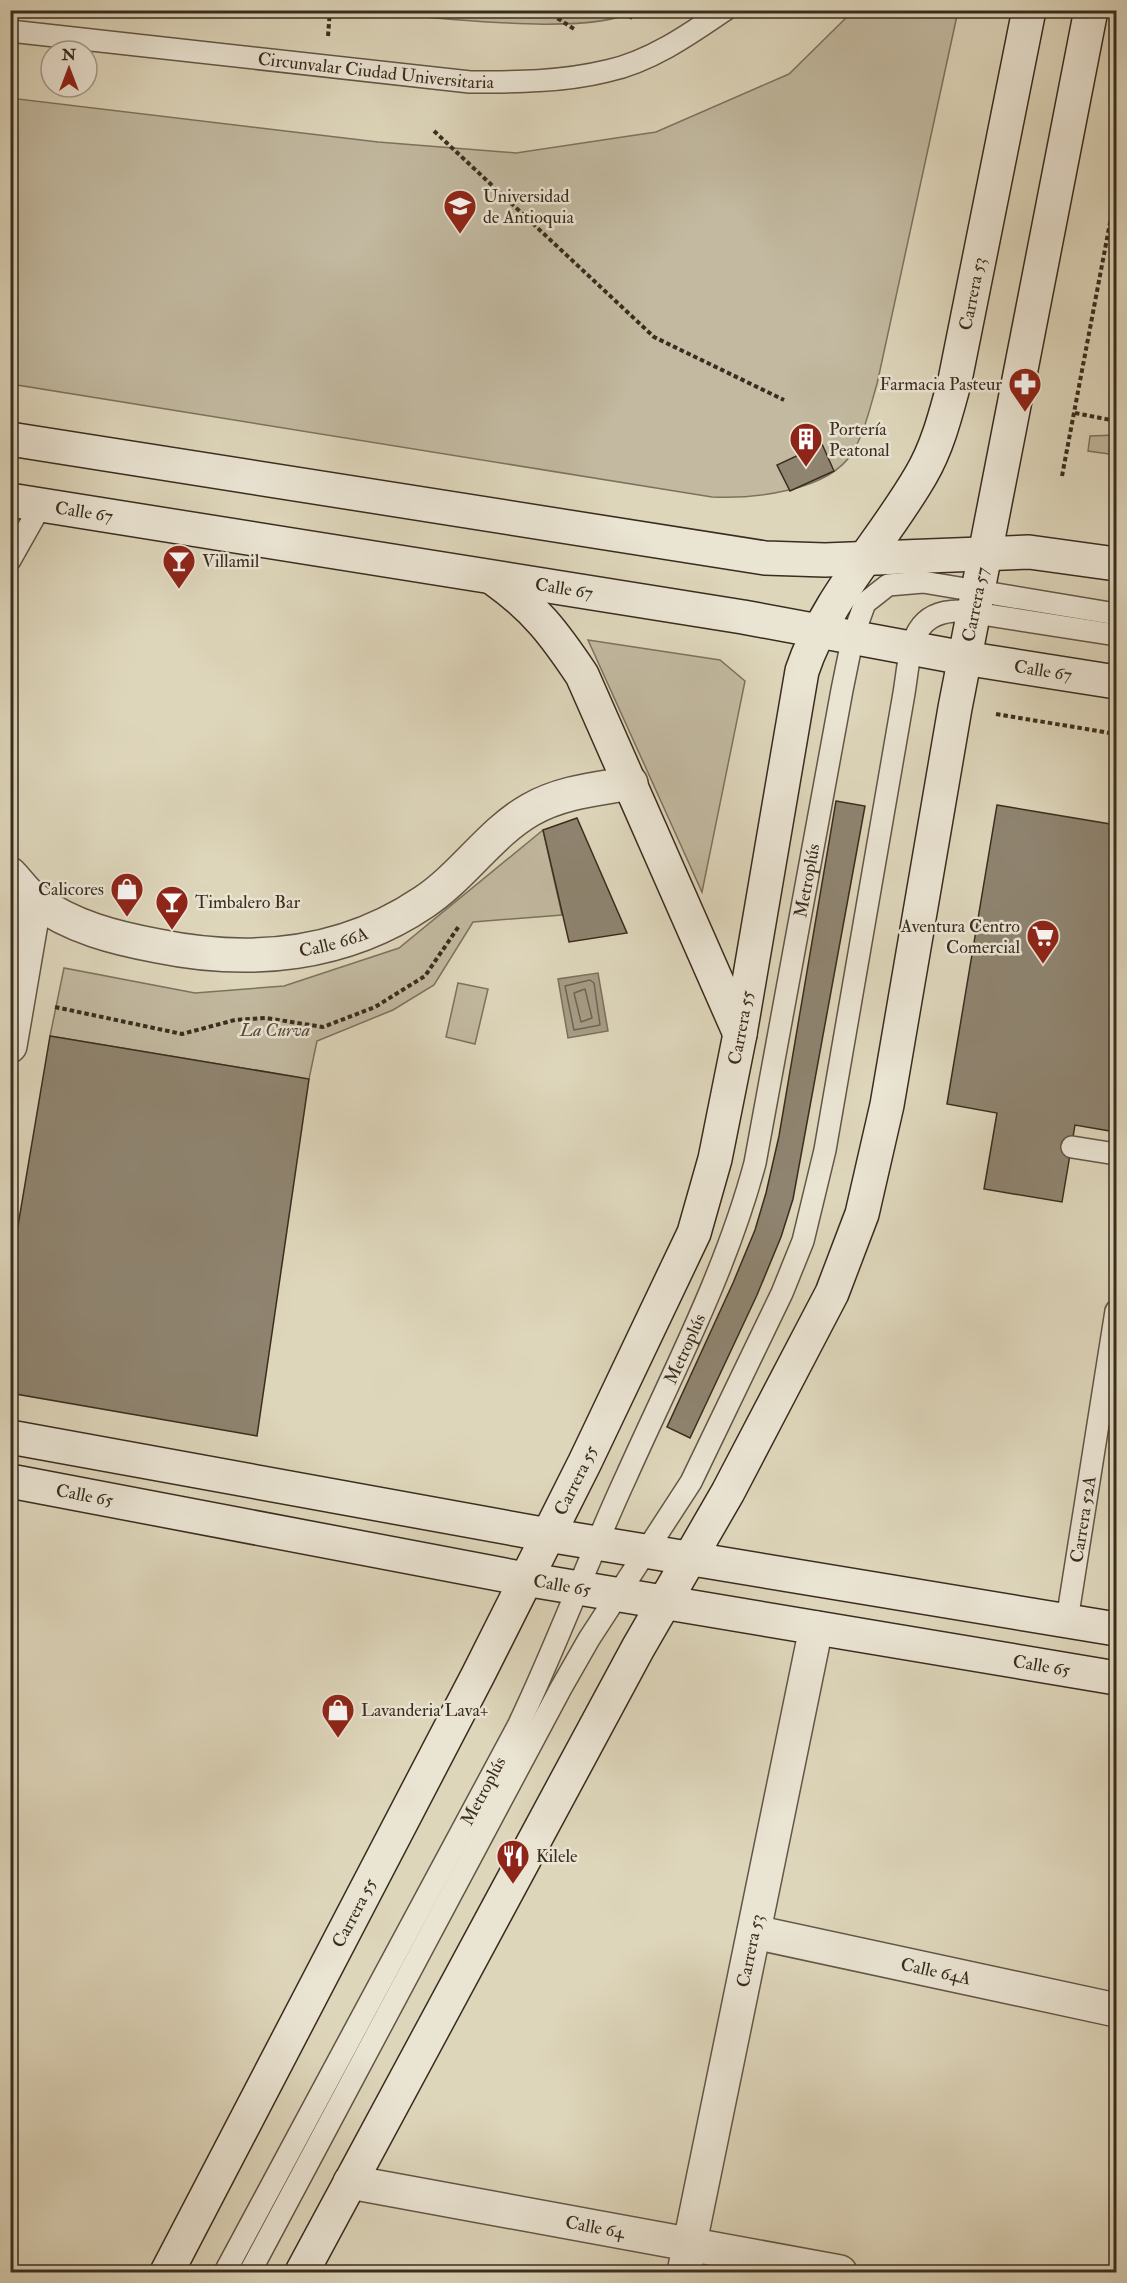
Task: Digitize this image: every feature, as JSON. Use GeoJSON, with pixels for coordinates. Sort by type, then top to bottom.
{"type":"FeatureCollection","features":[{"type":"Feature","properties":{"kind":"main road","name":"Carrera 53"},"geometry":{"type":"LineString","coordinates":[[867,558],[922,474],[945,419],[955,380],[1029,10]]}},
{"type":"Feature","properties":{"kind":"main road"},"geometry":{"type":"LineString","coordinates":[[984,552],[1092,10]]}},
{"type":"Feature","properties":{"kind":"main road"},"geometry":{"type":"LineString","coordinates":[[10,440],[747,556],[804,560],[984,552],[1049,553],[1116,564]]}},
{"type":"Feature","properties":{"kind":"main road","name":"Calle 67"},"geometry":{"type":"LineString","coordinates":[[26,503],[489,576],[1116,682]]}},
{"type":"Feature","properties":{"kind":"main road","name":"Carrera 57"},"geometry":{"type":"LineString","coordinates":[[964,658],[984,552]]}},
{"type":"Feature","properties":{"kind":"main road"},"geometry":{"type":"LineString","coordinates":[[819,631],[867,558]]}},
{"type":"Feature","properties":{"kind":"main road"},"geometry":{"type":"LineString","coordinates":[[489,576],[525,601],[546,623],[565,649],[598,706],[740,1034]]}},
{"type":"Feature","properties":{"kind":"main road","name":"Carrera 55"},"geometry":{"type":"LineString","coordinates":[[166,2272],[548,1535],[694,1233],[715,1158],[740,1034],[795,702],[802,671],[819,631]]}},
{"type":"Feature","properties":{"kind":"main road"},"geometry":{"type":"LineString","coordinates":[[302,2272],[663,1602],[756,1442],[849,1255],[862,1214],[887,1105],[964,658]]}},
{"type":"Feature","properties":{"kind":"main road","name":"Calle 66A"},"geometry":{"type":"LineString","coordinates":[[10,874],[34,900],[72,921],[111,937],[217,955],[287,954],[341,944],[390,922],[425,902],[451,881],[510,824],[547,801],[582,791],[631,783]]}},
{"type":"Feature","properties":{"kind":"main road"},"geometry":{"type":"LineString","coordinates":[[10,1046],[34,900]]}},
{"type":"Feature","properties":{"kind":"main road"},"geometry":{"type":"LineString","coordinates":[[10,1437],[548,1535],[1116,1629]]}},
{"type":"Feature","properties":{"kind":"main road","name":"Calle 65"},"geometry":{"type":"LineString","coordinates":[[10,1481],[525,1579],[1116,1678]]}},
{"type":"Feature","properties":{"kind":"main road","name":"Carrera 53"},"geometry":{"type":"LineString","coordinates":[[687,2258],[816,1628]]}},
{"type":"Feature","properties":{"kind":"main road","name":"Calle 64A"},"geometry":{"type":"LineString","coordinates":[[754,1932],[1116,2010]]}},
{"type":"Feature","properties":{"kind":"main road","name":"Calle 64"},"geometry":{"type":"LineString","coordinates":[[350,2182],[687,2258],[840,2272]]}},
{"type":"Feature","properties":{"kind":"lane","name":"Circunvalar Ciudad Universitaria"},"geometry":{"type":"LineString","coordinates":[[10,31],[470,82],[541,82],[609,71],[687,36],[725,10]]}},
{"type":"Feature","properties":{"kind":"lane"},"geometry":{"type":"LineString","coordinates":[[10,560],[26,503]]}},
{"type":"Feature","properties":{"kind":"lane","name":"Metroplús"},"geometry":{"type":"LineString","coordinates":[[225,2272],[518,1726],[724,1258],[745,1200],[755,1163],[854,636],[865,603],[888,585],[923,582],[975,602],[1116,635]]}},
{"type":"Feature","properties":{"kind":"lane","name":"Metroplús"},"geometry":{"type":"LineString","coordinates":[[250,2272],[555,1699],[618,1594],[674,1512],[707,1453],[782,1293],[803,1241],[825,1150],[913,648],[920,627],[933,615],[975,602],[1116,615]]}},
{"type":"Feature","properties":{"kind":"lane"},"geometry":{"type":"LineString","coordinates":[[1072,1147],[1116,1154]]}},
{"type":"Feature","properties":{"kind":"lane","name":"Carrera 52A"},"geometry":{"type":"LineString","coordinates":[[1067,1620],[1116,1311]]}},
{"type":"Feature","properties":{"kind":"path"},"geometry":{"type":"LineString","coordinates":[[545,10],[574,29]]}},
{"type":"Feature","properties":{"kind":"path"},"geometry":{"type":"LineString","coordinates":[[630,19],[632,10]]}},
{"type":"Feature","properties":{"kind":"path"},"geometry":{"type":"LineString","coordinates":[[434,131],[654,337],[784,400]]}},
{"type":"Feature","properties":{"kind":"path"},"geometry":{"type":"LineString","coordinates":[[1062,476],[1116,191]]}},
{"type":"Feature","properties":{"kind":"path"},"geometry":{"type":"LineString","coordinates":[[1075,413],[1116,421]]}},
{"type":"Feature","properties":{"kind":"path"},"geometry":{"type":"LineString","coordinates":[[996,714],[1116,734]]}},
{"type":"Feature","properties":{"kind":"green space"},"geometry":{"type":"Polygon","coordinates":[[[385,10],[635,11],[613,19],[550,24],[385,14],[385,10]]]}},
{"type":"Feature","properties":{"kind":"green space","name":"Universidad de Antioquia"},"geometry":{"type":"Polygon","coordinates":[[[853,11],[958,11],[877,384],[867,419],[857,445],[841,466],[808,484],[768,494],[712,497],[11,384],[10,98],[378,142],[516,153],[656,132],[789,74],[853,11]]]}},
{"type":"Feature","properties":{"kind":"green space"},"geometry":{"type":"Polygon","coordinates":[[[1116,435],[1116,455],[1088,451],[1090,436],[1116,435]]]}},
{"type":"Feature","properties":{"kind":"green space"},"geometry":{"type":"Polygon","coordinates":[[[588,640],[720,660],[745,681],[702,892],[588,640]]]}},
{"type":"Feature","properties":{"kind":"green space","name":"La Curva"},"geometry":{"type":"Polygon","coordinates":[[[543,830],[562,915],[473,922],[434,985],[393,1010],[317,1041],[309,1079],[50,1036],[64,968],[195,993],[284,986],[399,948],[543,830]]]}},
{"type":"Feature","properties":{"kind":"green space"},"geometry":{"type":"Polygon","coordinates":[[[458,983],[488,989],[475,1044],[446,1037],[458,983]]]}},
{"type":"Feature","properties":{"kind":"water"},"geometry":{"type":"Polygon","coordinates":[[[598,973],[608,1031],[568,1038],[558,979],[598,973]]]}},
{"type":"Feature","properties":{"kind":"building","name":"Portería Peatonal"},"geometry":{"type":"Polygon","coordinates":[[[822,444],[834,471],[790,491],[777,465],[822,444]]]}},
{"type":"Feature","properties":{"kind":"building"},"geometry":{"type":"Polygon","coordinates":[[[836,801],[865,806],[793,1199],[781,1237],[757,1295],[690,1438],[667,1427],[733,1283],[755,1230],[766,1193],[779,1136],[836,801]]]}},
{"type":"Feature","properties":{"kind":"building","name":"Aventura Centro Comercial"},"geometry":{"type":"Polygon","coordinates":[[[997,805],[1116,825],[1116,1132],[1075,1125],[1062,1202],[984,1189],[997,1113],[947,1104],[997,805]]]}},
{"type":"Feature","properties":{"kind":"building"},"geometry":{"type":"Polygon","coordinates":[[[577,818],[627,933],[569,942],[543,830],[577,818]]]}},
{"type":"Feature","properties":{"kind":"building"},"geometry":{"type":"Polygon","coordinates":[[[50,1036],[309,1079],[257,1436],[10,1393],[10,1273],[50,1036]]]}},
{"type":"Feature","properties":{"kind":"place","name":"Universidad de Antioquia"},"geometry":{"type":"Point","coordinates":[460,235]}},
{"type":"Feature","properties":{"kind":"place","name":"Farmacia Pasteur"},"geometry":{"type":"Point","coordinates":[1025,413]}},
{"type":"Feature","properties":{"kind":"place","name":"Portería Peatonal"},"geometry":{"type":"Point","coordinates":[806,468]}},
{"type":"Feature","properties":{"kind":"place","name":"Villamil"},"geometry":{"type":"Point","coordinates":[179,590]}},
{"type":"Feature","properties":{"kind":"place","name":"Calicores"},"geometry":{"type":"Point","coordinates":[127,918]}},
{"type":"Feature","properties":{"kind":"place","name":"Timbalero Bar"},"geometry":{"type":"Point","coordinates":[172,931]}},
{"type":"Feature","properties":{"kind":"place","name":"Aventura Centro Comercial"},"geometry":{"type":"Point","coordinates":[1043,965]}},
{"type":"Feature","properties":{"kind":"place","name":"Lavanderia Lava+"},"geometry":{"type":"Point","coordinates":[338,1739]}},
{"type":"Feature","properties":{"kind":"place","name":"Kilele"},"geometry":{"type":"Point","coordinates":[513,1885]}}]}
